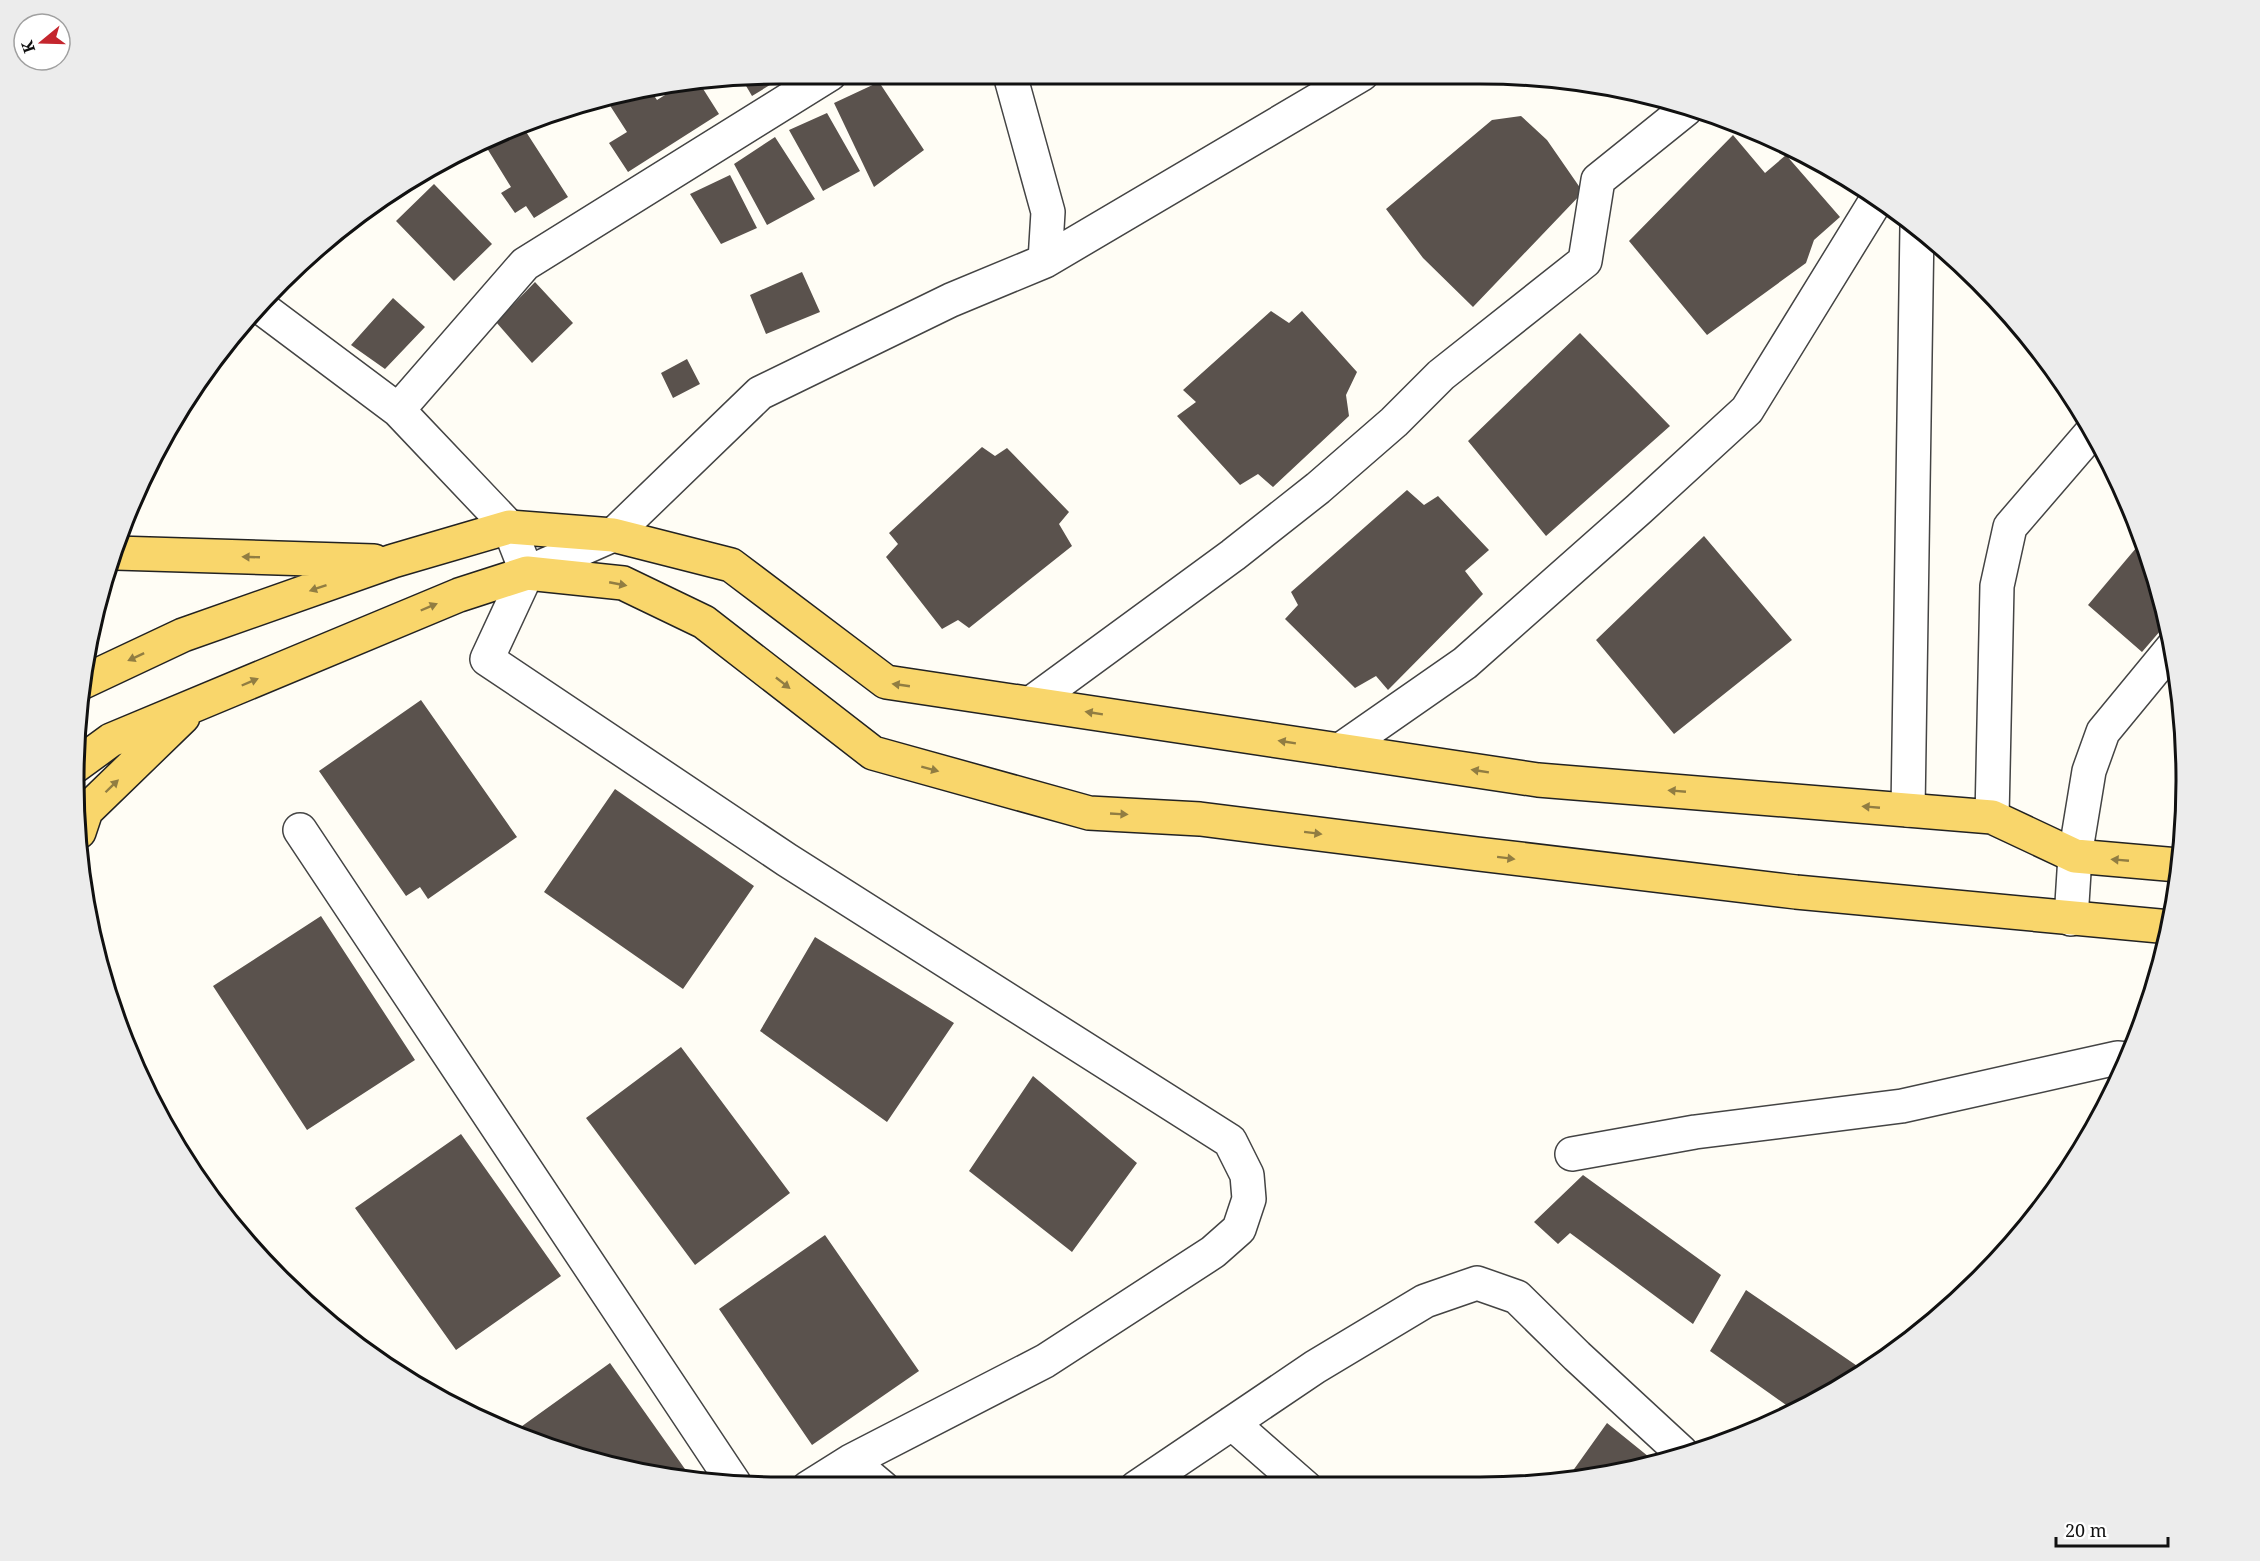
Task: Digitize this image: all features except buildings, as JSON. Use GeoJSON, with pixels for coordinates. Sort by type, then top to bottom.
{"type":"FeatureCollection","features":[{"type":"Feature","properties":{"kind":"main road"},"geometry":{"type":"LineString","coordinates":[[92,678],[183,635],[393,561],[509,527],[613,535],[731,565],[886,682],[1538,780],[1992,817],[2074,856],[2171,865]]}},
{"type":"Feature","properties":{"kind":"main road"},"geometry":{"type":"LineString","coordinates":[[122,553],[393,561]]}},
{"type":"Feature","properties":{"kind":"main road"},"geometry":{"type":"LineString","coordinates":[[84,759],[111,740],[459,595],[527,573],[623,583],[704,622],[873,753],[1089,813],[1200,819],[1760,888],[2161,926]]}},
{"type":"Feature","properties":{"kind":"main road"},"geometry":{"type":"LineString","coordinates":[[85,815],[196,705]]}},
{"type":"Feature","properties":{"kind":"street"},"geometry":{"type":"LineString","coordinates":[[398,410],[525,264],[814,84]]}},
{"type":"Feature","properties":{"kind":"street"},"geometry":{"type":"LineString","coordinates":[[1013,84],[1048,212],[1045,261]]}},
{"type":"Feature","properties":{"kind":"street"},"geometry":{"type":"LineString","coordinates":[[825,1477],[850,1461],[1045,1361],[1213,1252],[1239,1229],[1249,1199],[1246,1175],[1230,1141],[787,860],[487,659],[527,573],[613,535],[760,393],[951,300],[1045,261],[1345,84]]}},
{"type":"Feature","properties":{"kind":"street"},"geometry":{"type":"LineString","coordinates":[[1031,703],[1233,555],[1318,488],[1394,422],[1441,375],[1585,261],[1598,180],[1680,114]]}},
{"type":"Feature","properties":{"kind":"street"},"geometry":{"type":"LineString","coordinates":[[1340,750],[1465,663],[1747,410],[1873,206]]}},
{"type":"Feature","properties":{"kind":"street"},"geometry":{"type":"LineString","coordinates":[[1908,810],[1917,239]]}},
{"type":"Feature","properties":{"kind":"street"},"geometry":{"type":"LineString","coordinates":[[266,311],[398,410],[509,527],[527,573]]}},
{"type":"Feature","properties":{"kind":"street"},"geometry":{"type":"LineString","coordinates":[[1992,817],[1997,586],[2010,527],[2086,438]]}},
{"type":"Feature","properties":{"kind":"street"},"geometry":{"type":"LineString","coordinates":[[2071,918],[2074,856],[2089,771],[2103,732],[2165,657]]}},
{"type":"Feature","properties":{"kind":"street"},"geometry":{"type":"LineString","coordinates":[[300,830],[729,1475]]}},
{"type":"Feature","properties":{"kind":"street"},"geometry":{"type":"LineString","coordinates":[[1572,1154],[1695,1132],[1902,1106],[2118,1058]]}},
{"type":"Feature","properties":{"kind":"street"},"geometry":{"type":"LineString","coordinates":[[1152,1477],[1316,1367],[1425,1301],[1477,1283],[1516,1297],[1677,1448]]}},
{"type":"Feature","properties":{"kind":"street"},"geometry":{"type":"LineString","coordinates":[[1232,1423],[1293,1477]]}},
{"type":"Feature","properties":{"kind":"street"},"geometry":{"type":"LineString","coordinates":[[850,1461],[870,1477]]}}]}
